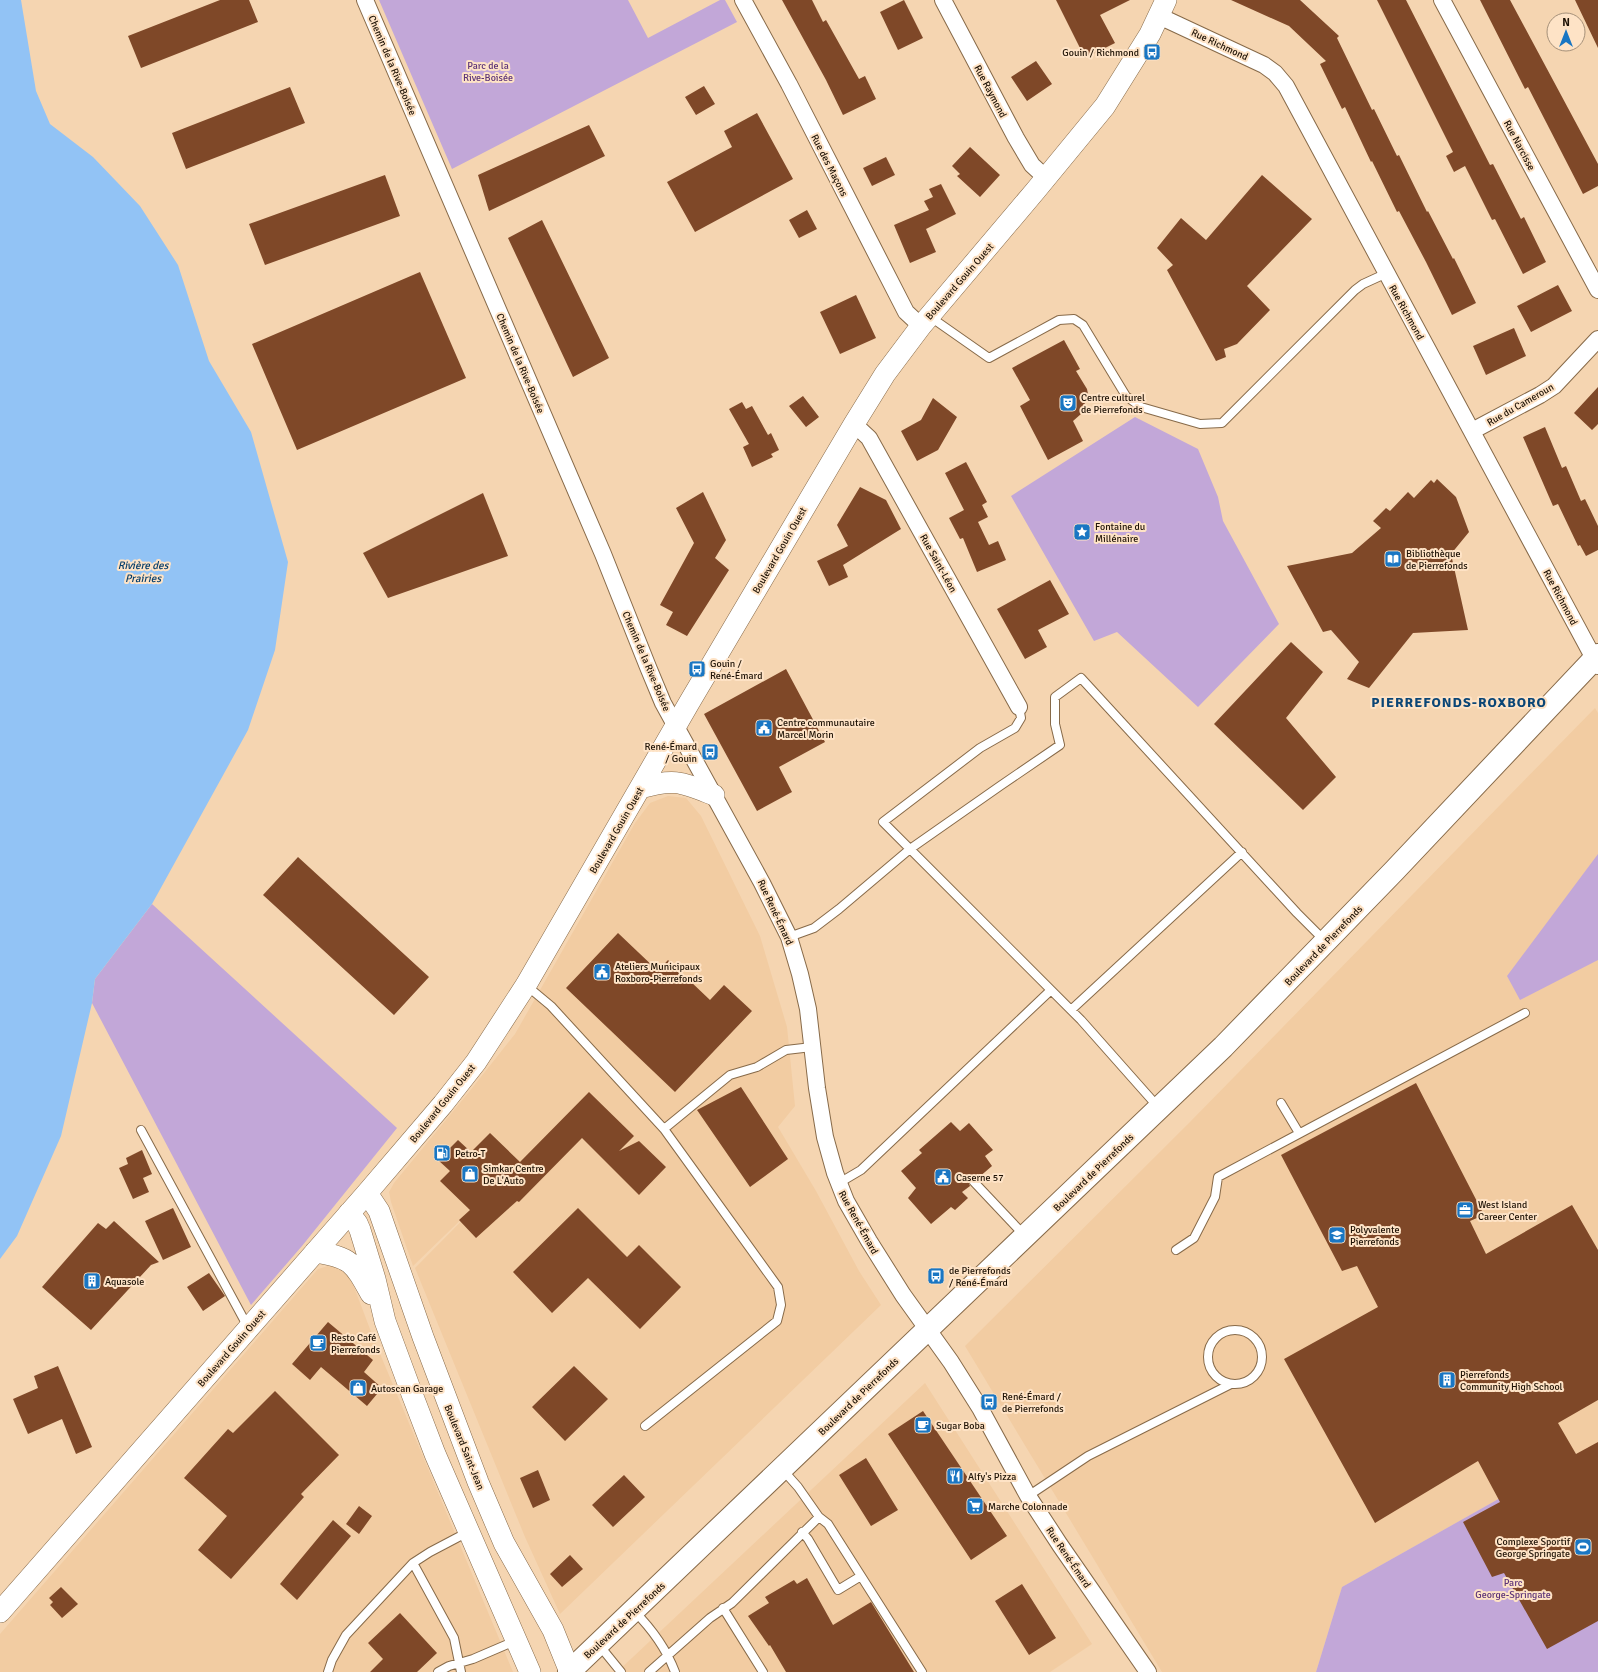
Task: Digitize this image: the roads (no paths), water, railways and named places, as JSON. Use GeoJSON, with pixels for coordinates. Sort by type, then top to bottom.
{"type":"FeatureCollection","features":[{"type":"Feature","properties":{"kind":"main road","name":"Boulevard de Pierrefonds"},"geometry":{"type":"LineString","coordinates":[[570,1672],[1228,1042],[1597,660]]}},
{"type":"Feature","properties":{"kind":"street","name":"Chemin de la Rive-Boisée"},"geometry":{"type":"LineString","coordinates":[[365,0],[603,554],[663,703],[676,726]]}},
{"type":"Feature","properties":{"kind":"street","name":"Rue des Maçons"},"geometry":{"type":"LineString","coordinates":[[743,0],[789,84],[906,312],[925,321]]}},
{"type":"Feature","properties":{"kind":"street","name":"Rue Raymond"},"geometry":{"type":"LineString","coordinates":[[943,0],[1016,138],[1032,165],[1046,178]]}},
{"type":"Feature","properties":{"kind":"street","name":"Rue Narcisse"},"geometry":{"type":"LineString","coordinates":[[1442,0],[1598,290]]}},
{"type":"Feature","properties":{"kind":"street","name":"Boulevard Gouin Ouest"},"geometry":{"type":"LineString","coordinates":[[0,1612],[349,1214],[462,1080],[506,1018],[526,986],[676,726],[854,424],[889,368],[925,321],[1046,178],[1112,96],[1150,34],[1163,8]]}},
{"type":"Feature","properties":{"kind":"street","name":"Rue Richmond"},"geometry":{"type":"LineString","coordinates":[[1163,8],[1270,69],[1281,79],[1296,103],[1597,660]]}},
{"type":"Feature","properties":{"kind":"street","name":"Rue du Cameroun"},"geometry":{"type":"LineString","coordinates":[[1472,431],[1550,389],[1598,339]]}},
{"type":"Feature","properties":{"kind":"street","name":"Rue Saint-Léon"},"geometry":{"type":"LineString","coordinates":[[854,424],[869,438],[1019,707]]}},
{"type":"Feature","properties":{"kind":"street","name":"Rue René-Émard"},"geometry":{"type":"LineString","coordinates":[[676,726],[762,883],[789,938],[806,998],[817,1088],[825,1137],[838,1183],[852,1212],[903,1295],[928,1329],[980,1408],[1028,1496],[1148,1672]]}},
{"type":"Feature","properties":{"kind":"street"},"geometry":{"type":"LineString","coordinates":[[640,788],[661,783],[677,782],[714,795]]}},
{"type":"Feature","properties":{"kind":"street","name":"Boulevard Saint-Jean"},"geometry":{"type":"LineString","coordinates":[[367,1193],[379,1211],[447,1403],[497,1526],[509,1551],[553,1630],[570,1672]]}},
{"type":"Feature","properties":{"kind":"street"},"geometry":{"type":"LineString","coordinates":[[349,1214],[357,1223],[360,1230],[376,1279],[385,1321]]}},
{"type":"Feature","properties":{"kind":"street"},"geometry":{"type":"LineString","coordinates":[[315,1252],[341,1257],[354,1266],[359,1272],[385,1321],[435,1454],[530,1672]]}},
{"type":"Feature","properties":{"kind":"lane"},"geometry":{"type":"LineString","coordinates":[[925,321],[989,358],[1059,320],[1074,319],[1083,325],[1126,396],[1141,407],[1200,424],[1222,423],[1355,290],[1363,284],[1387,273]]}},
{"type":"Feature","properties":{"kind":"lane"},"geometry":{"type":"LineString","coordinates":[[789,938],[814,928],[839,909],[910,849],[1060,745],[1056,724],[1055,697],[1081,678],[1297,913],[1326,941]]}},
{"type":"Feature","properties":{"kind":"lane"},"geometry":{"type":"LineString","coordinates":[[1019,707],[1021,718],[1015,728],[980,748],[883,822],[1071,1010],[1159,1109]]}},
{"type":"Feature","properties":{"kind":"lane"},"geometry":{"type":"LineString","coordinates":[[1071,1010],[1242,852]]}},
{"type":"Feature","properties":{"kind":"lane"},"geometry":{"type":"LineString","coordinates":[[526,986],[551,1006],[664,1129],[778,1287],[781,1305],[777,1321],[645,1426]]}},
{"type":"Feature","properties":{"kind":"lane"},"geometry":{"type":"LineString","coordinates":[[838,1183],[861,1170],[1051,990]]}},
{"type":"Feature","properties":{"kind":"lane"},"geometry":{"type":"LineString","coordinates":[[1176,1250],[1194,1238],[1216,1197],[1218,1177],[1525,1013]]}},
{"type":"Feature","properties":{"kind":"lane"},"geometry":{"type":"LineString","coordinates":[[664,1129],[730,1075],[757,1067],[786,1050],[812,1047]]}},
{"type":"Feature","properties":{"kind":"lane"},"geometry":{"type":"LineString","coordinates":[[1281,1103],[1298,1133]]}},
{"type":"Feature","properties":{"kind":"lane"},"geometry":{"type":"LineString","coordinates":[[141,1130],[249,1328]]}},
{"type":"Feature","properties":{"kind":"lane"},"geometry":{"type":"LineString","coordinates":[[974,1182],[1025,1237]]}},
{"type":"Feature","properties":{"kind":"lane"},"geometry":{"type":"LineString","coordinates":[[1028,1496],[1088,1456],[1231,1384],[1240,1383],[1252,1378],[1260,1368],[1262,1350],[1258,1341],[1251,1334],[1243,1330],[1233,1329],[1224,1331],[1216,1336],[1208,1351],[1207,1360],[1213,1372],[1223,1381],[1231,1384]]}},
{"type":"Feature","properties":{"kind":"lane"},"geometry":{"type":"LineString","coordinates":[[782,1469],[798,1487],[819,1516],[828,1524],[922,1672]]}},
{"type":"Feature","properties":{"kind":"lane"},"geometry":{"type":"LineString","coordinates":[[650,1672],[723,1608],[732,1603],[819,1516]]}},
{"type":"Feature","properties":{"kind":"lane"},"geometry":{"type":"LineString","coordinates":[[328,1672],[332,1660],[346,1635],[413,1563],[434,1549],[469,1531]]}},
{"type":"Feature","properties":{"kind":"lane"},"geometry":{"type":"LineString","coordinates":[[802,1532],[808,1539],[838,1590],[861,1576]]}},
{"type":"Feature","properties":{"kind":"lane"},"geometry":{"type":"LineString","coordinates":[[413,1563],[454,1638],[461,1672]]}},
{"type":"Feature","properties":{"kind":"lane"},"geometry":{"type":"LineString","coordinates":[[723,1608],[763,1672]]}},
{"type":"Feature","properties":{"kind":"lane"},"geometry":{"type":"LineString","coordinates":[[634,1611],[651,1628],[668,1655],[675,1672]]}},
{"type":"Feature","properties":{"kind":"lane"},"geometry":{"type":"LineString","coordinates":[[438,1672],[449,1666],[516,1641]]}},
{"type":"Feature","properties":{"kind":"lane"},"geometry":{"type":"LineString","coordinates":[[598,1644],[621,1672]]}},
{"type":"Feature","properties":{"kind":"water","name":"Rivière des Prairies"},"geometry":{"type":"Polygon","coordinates":[[[0,0],[21,0],[36,91],[50,124],[93,157],[140,206],[178,265],[209,361],[251,432],[288,562],[275,650],[248,730],[152,904],[95,979],[92,1003],[61,1136],[17,1236],[0,1259],[0,0]]]}},
{"type":"Feature","properties":{"kind":"place","name":"Gouin / Richmond"},"geometry":{"type":"Point","coordinates":[1152,52]}},
{"type":"Feature","properties":{"kind":"place","name":"Centre culturel de Pierrefonds"},"geometry":{"type":"Point","coordinates":[1068,403]}},
{"type":"Feature","properties":{"kind":"place","name":"Fontaine du Millénaire"},"geometry":{"type":"Point","coordinates":[1082,532]}},
{"type":"Feature","properties":{"kind":"place","name":"Bibliothèque de Pierrefonds"},"geometry":{"type":"Point","coordinates":[1393,559]}},
{"type":"Feature","properties":{"kind":"place","name":"Gouin / René-Émard"},"geometry":{"type":"Point","coordinates":[697,669]}},
{"type":"Feature","properties":{"kind":"place","name":"Centre communautaire Marcel Morin"},"geometry":{"type":"Point","coordinates":[764,728]}},
{"type":"Feature","properties":{"kind":"place","name":"René-Émard / Gouin"},"geometry":{"type":"Point","coordinates":[710,752]}},
{"type":"Feature","properties":{"kind":"place","name":"Ateliers Municipaux Roxboro-Pierrefonds"},"geometry":{"type":"Point","coordinates":[602,972]}},
{"type":"Feature","properties":{"kind":"place","name":"Petro-T"},"geometry":{"type":"Point","coordinates":[442,1153]}},
{"type":"Feature","properties":{"kind":"place","name":"Simkar Centre De L'Auto"},"geometry":{"type":"Point","coordinates":[470,1174]}},
{"type":"Feature","properties":{"kind":"place","name":"Caserne 57"},"geometry":{"type":"Point","coordinates":[943,1177]}},
{"type":"Feature","properties":{"kind":"place","name":"West Island Career Center"},"geometry":{"type":"Point","coordinates":[1465,1210]}},
{"type":"Feature","properties":{"kind":"place","name":"Polyvalente Pierrefonds"},"geometry":{"type":"Point","coordinates":[1337,1235]}},
{"type":"Feature","properties":{"kind":"place","name":"de Pierrefonds / René-Émard"},"geometry":{"type":"Point","coordinates":[936,1276]}},
{"type":"Feature","properties":{"kind":"place","name":"Aquasole"},"geometry":{"type":"Point","coordinates":[92,1281]}},
{"type":"Feature","properties":{"kind":"place","name":"Resto Café Pierrefonds"},"geometry":{"type":"Point","coordinates":[318,1343]}},
{"type":"Feature","properties":{"kind":"place","name":"Pierrefonds Community High School"},"geometry":{"type":"Point","coordinates":[1447,1380]}},
{"type":"Feature","properties":{"kind":"place","name":"Autoscan Garage"},"geometry":{"type":"Point","coordinates":[358,1388]}},
{"type":"Feature","properties":{"kind":"place","name":"René-Émard / de Pierrefonds"},"geometry":{"type":"Point","coordinates":[989,1402]}},
{"type":"Feature","properties":{"kind":"place","name":"Sugar Boba"},"geometry":{"type":"Point","coordinates":[923,1425]}},
{"type":"Feature","properties":{"kind":"place","name":"Alfy's Pizza"},"geometry":{"type":"Point","coordinates":[955,1476]}},
{"type":"Feature","properties":{"kind":"place","name":"Marche Colonnade"},"geometry":{"type":"Point","coordinates":[975,1506]}},
{"type":"Feature","properties":{"kind":"place","name":"Complexe Sportif George Springate"},"geometry":{"type":"Point","coordinates":[1583,1547]}},
{"type":"Feature","properties":{"kind":"district","name":"PIERREFONDS-ROXBORO"},"geometry":{"type":"Point","coordinates":[1459,702]}},
{"type":"Feature","properties":{"kind":"park label","name":"Parc de la Rive-Boisée"},"geometry":{"type":"Point","coordinates":[488,70]}},
{"type":"Feature","properties":{"kind":"park label","name":"Parc George-Springate"},"geometry":{"type":"Point","coordinates":[1513,1588]}}]}
